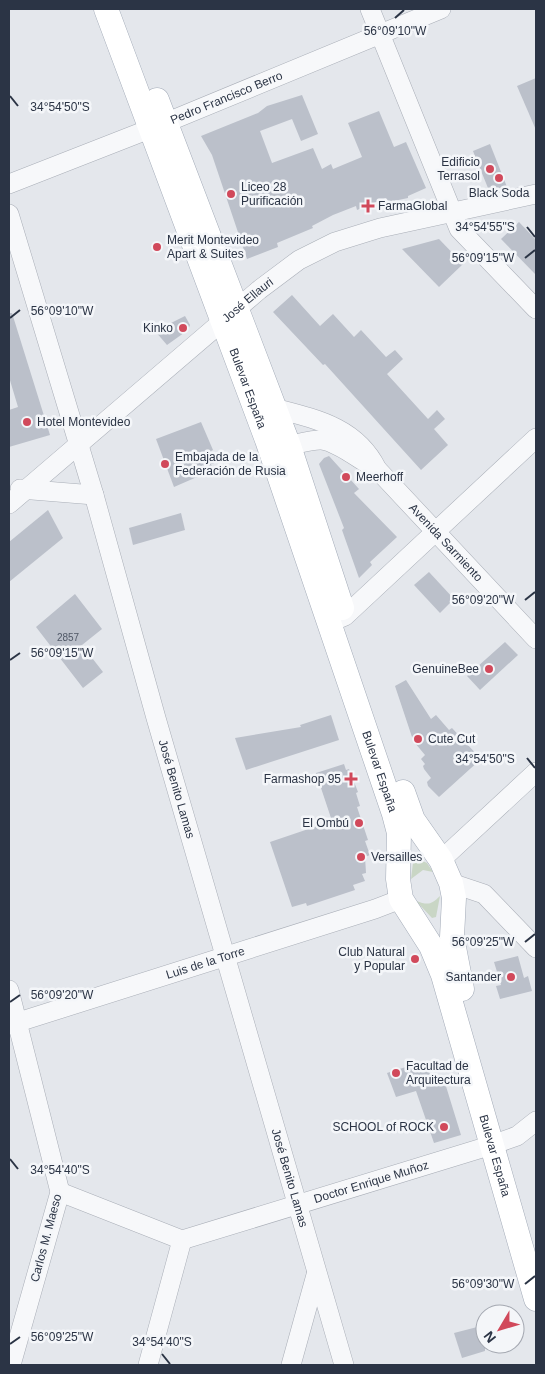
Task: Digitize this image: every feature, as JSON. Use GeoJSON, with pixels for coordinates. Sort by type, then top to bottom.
{"type":"FeatureCollection","features":[{"type":"Feature","properties":{"kind":"main road","name":"Bulevar España"},"geometry":{"type":"LineString","coordinates":[[106,9],[158,126],[230,315],[267,440],[338,619],[413,820],[436,853],[451,883],[454,898],[452,937],[456,967],[536,1299]]}},
{"type":"Feature","properties":{"kind":"main road","name":"Bulevar España"},"geometry":{"type":"LineString","coordinates":[[123,9],[158,126]]}},
{"type":"Feature","properties":{"kind":"main road","name":"Bulevar España"},"geometry":{"type":"LineString","coordinates":[[230,315],[274,408],[289,446],[399,833],[398,879],[401,898],[436,956],[499,1143],[536,1242]]}},
{"type":"Feature","properties":{"kind":"main road"},"geometry":{"type":"LineString","coordinates":[[399,858],[412,848],[436,853]]}},
{"type":"Feature","properties":{"kind":"main road"},"geometry":{"type":"LineString","coordinates":[[421,929],[434,929],[452,917]]}},
{"type":"Feature","properties":{"kind":"street"},"geometry":{"type":"LineString","coordinates":[[370,9],[454,212],[459,229],[536,309]]}},
{"type":"Feature","properties":{"kind":"street","name":"Pedro Francisco Berro"},"geometry":{"type":"LineString","coordinates":[[9,184],[158,126],[441,9]]}},
{"type":"Feature","properties":{"kind":"street","name":"José Ellauri"},"geometry":{"type":"LineString","coordinates":[[9,504],[17,488],[78,445],[230,315],[299,260],[335,242],[380,228],[536,194]]}},
{"type":"Feature","properties":{"kind":"street","name":"José Benito Lamas"},"geometry":{"type":"LineString","coordinates":[[9,214],[94,495],[156,718],[227,956],[316,1275],[344,1365]]}},
{"type":"Feature","properties":{"kind":"street","name":"Avenida Sarmiento"},"geometry":{"type":"LineString","coordinates":[[274,408],[321,420],[342,431],[362,445],[377,469],[536,639]]}},
{"type":"Feature","properties":{"kind":"street"},"geometry":{"type":"LineString","coordinates":[[338,619],[436,533],[536,438]]}},
{"type":"Feature","properties":{"kind":"street","name":"Avenida Sarmiento"},"geometry":{"type":"LineString","coordinates":[[267,440],[278,445],[289,446],[314,440],[324,440],[377,469]]}},
{"type":"Feature","properties":{"kind":"street"},"geometry":{"type":"LineString","coordinates":[[17,488],[94,495]]}},
{"type":"Feature","properties":{"kind":"street"},"geometry":{"type":"LineString","coordinates":[[436,853],[536,772]]}},
{"type":"Feature","properties":{"kind":"street"},"geometry":{"type":"LineString","coordinates":[[451,883],[484,894],[536,948]]}},
{"type":"Feature","properties":{"kind":"street","name":"Luis de la Torre"},"geometry":{"type":"LineString","coordinates":[[13,1024],[376,909],[401,898]]}},
{"type":"Feature","properties":{"kind":"street","name":"Carlos M. Maeso"},"geometry":{"type":"LineString","coordinates":[[9,990],[13,1024],[60,1192],[11,1365]]}},
{"type":"Feature","properties":{"kind":"street","name":"Doctor Enrique Muñoz"},"geometry":{"type":"LineString","coordinates":[[182,1240],[499,1143],[526,1131],[536,1121]]}},
{"type":"Feature","properties":{"kind":"street"},"geometry":{"type":"LineString","coordinates":[[60,1192],[182,1240],[148,1365]]}},
{"type":"Feature","properties":{"kind":"street"},"geometry":{"type":"LineString","coordinates":[[291,1365],[316,1275]]}},
{"type":"Feature","properties":{"kind":"green space"},"geometry":{"type":"Polygon","coordinates":[[[418,859],[427,863],[433,872],[423,870],[411,879],[413,863],[418,859]]]}},
{"type":"Feature","properties":{"kind":"green space"},"geometry":{"type":"Polygon","coordinates":[[[440,896],[436,917],[432,918],[416,901],[429,903],[440,896]]]}},
{"type":"Feature","properties":{"kind":"building"},"geometry":{"type":"Polygon","coordinates":[[[536,78],[536,130],[517,86],[536,78]]]}},
{"type":"Feature","properties":{"kind":"building"},"geometry":{"type":"Polygon","coordinates":[[[302,95],[318,134],[301,141],[292,119],[260,131],[272,163],[313,148],[322,169],[331,164],[333,169],[362,157],[348,123],[379,111],[394,147],[406,142],[426,188],[408,196],[408,198],[389,202],[386,198],[357,210],[356,206],[333,215],[312,226],[313,228],[277,243],[278,247],[247,259],[212,155],[201,136],[258,113],[267,106],[302,95]]]}},
{"type":"Feature","properties":{"kind":"building","name":"Edificio Terrasol"},"geometry":{"type":"Polygon","coordinates":[[[490,144],[507,187],[490,193],[473,151],[490,144]]]}},
{"type":"Feature","properties":{"kind":"building"},"geometry":{"type":"Polygon","coordinates":[[[519,222],[536,240],[536,275],[501,239],[519,222]]]}},
{"type":"Feature","properties":{"kind":"building"},"geometry":{"type":"Polygon","coordinates":[[[439,239],[463,264],[439,287],[402,249],[439,239]]]}},
{"type":"Feature","properties":{"kind":"building"},"geometry":{"type":"Polygon","coordinates":[[[292,295],[320,326],[333,314],[354,337],[361,330],[386,357],[395,350],[403,359],[387,374],[428,419],[437,410],[445,419],[434,429],[448,445],[421,470],[325,364],[323,365],[273,312],[292,295]]]}},
{"type":"Feature","properties":{"kind":"building"},"geometry":{"type":"Polygon","coordinates":[[[9,313],[12,313],[50,435],[9,447],[9,410],[18,407],[9,377],[9,313]]]}},
{"type":"Feature","properties":{"kind":"building"},"geometry":{"type":"Polygon","coordinates":[[[185,316],[190,325],[188,330],[167,345],[155,331],[185,316]]]}},
{"type":"Feature","properties":{"kind":"building"},"geometry":{"type":"Polygon","coordinates":[[[201,422],[213,450],[211,451],[215,463],[211,464],[213,470],[174,487],[156,439],[201,422]]]}},
{"type":"Feature","properties":{"kind":"building"},"geometry":{"type":"Polygon","coordinates":[[[329,456],[359,489],[354,493],[397,537],[370,562],[372,565],[359,578],[342,530],[344,528],[319,464],[324,458],[329,456]]]}},
{"type":"Feature","properties":{"kind":"building"},"geometry":{"type":"Polygon","coordinates":[[[48,510],[63,538],[9,582],[9,542],[48,510]]]}},
{"type":"Feature","properties":{"kind":"building"},"geometry":{"type":"Polygon","coordinates":[[[181,513],[185,530],[133,545],[129,528],[181,513]]]}},
{"type":"Feature","properties":{"kind":"building"},"geometry":{"type":"Polygon","coordinates":[[[429,572],[454,599],[440,613],[414,585],[429,572]]]}},
{"type":"Feature","properties":{"kind":"building"},"geometry":{"type":"Polygon","coordinates":[[[75,594],[102,629],[82,645],[103,672],[83,688],[36,627],[75,594]]]}},
{"type":"Feature","properties":{"kind":"building","name":"GenuineBee"},"geometry":{"type":"Polygon","coordinates":[[[505,642],[518,655],[480,690],[467,676],[505,642]]]}},
{"type":"Feature","properties":{"kind":"building"},"geometry":{"type":"Polygon","coordinates":[[[406,680],[431,719],[436,715],[449,730],[452,728],[481,759],[439,797],[428,786],[427,782],[431,778],[424,769],[423,766],[425,764],[421,759],[425,755],[412,737],[395,686],[406,680]]]}},
{"type":"Feature","properties":{"kind":"building"},"geometry":{"type":"Polygon","coordinates":[[[331,715],[339,740],[246,770],[235,738],[301,727],[300,725],[331,715]]]}},
{"type":"Feature","properties":{"kind":"building"},"geometry":{"type":"Polygon","coordinates":[[[344,764],[346,770],[349,769],[358,792],[356,793],[360,806],[357,807],[368,840],[365,841],[370,855],[365,857],[366,873],[362,874],[365,881],[353,885],[355,890],[307,906],[306,903],[292,907],[270,842],[332,821],[316,773],[344,764]]]}},
{"type":"Feature","properties":{"kind":"building","name":"Santander"},"geometry":{"type":"Polygon","coordinates":[[[518,956],[524,978],[528,976],[532,991],[500,999],[496,986],[501,985],[494,962],[518,956]]]}},
{"type":"Feature","properties":{"kind":"building"},"geometry":{"type":"Polygon","coordinates":[[[412,1065],[414,1072],[428,1067],[433,1086],[445,1083],[461,1135],[434,1143],[416,1091],[396,1097],[387,1073],[412,1065]]]}},
{"type":"Feature","properties":{"kind":"building"},"geometry":{"type":"Polygon","coordinates":[[[475,1328],[475,1354],[462,1358],[454,1333],[475,1328]]]}},
{"type":"Feature","properties":{"kind":"place","name":"Edificio Terrasol"},"geometry":{"type":"Point","coordinates":[490,169]}},
{"type":"Feature","properties":{"kind":"place","name":"Black Soda"},"geometry":{"type":"Point","coordinates":[499,178]}},
{"type":"Feature","properties":{"kind":"place","name":"Liceo 28 Purificación"},"geometry":{"type":"Point","coordinates":[231,194]}},
{"type":"Feature","properties":{"kind":"place","name":"FarmaGlobal"},"geometry":{"type":"Point","coordinates":[368,206]}},
{"type":"Feature","properties":{"kind":"place","name":"Merit Montevideo Apart & Suites"},"geometry":{"type":"Point","coordinates":[157,247]}},
{"type":"Feature","properties":{"kind":"place","name":"Kinko"},"geometry":{"type":"Point","coordinates":[183,328]}},
{"type":"Feature","properties":{"kind":"place","name":"Hotel Montevideo"},"geometry":{"type":"Point","coordinates":[27,422]}},
{"type":"Feature","properties":{"kind":"place","name":"Embajada de la Federación de Rusia"},"geometry":{"type":"Point","coordinates":[165,464]}},
{"type":"Feature","properties":{"kind":"place","name":"Meerhoff"},"geometry":{"type":"Point","coordinates":[346,477]}},
{"type":"Feature","properties":{"kind":"place","name":"GenuineBee"},"geometry":{"type":"Point","coordinates":[489,669]}},
{"type":"Feature","properties":{"kind":"place","name":"Cute Cut"},"geometry":{"type":"Point","coordinates":[418,739]}},
{"type":"Feature","properties":{"kind":"place","name":"Farmashop 95"},"geometry":{"type":"Point","coordinates":[351,779]}},
{"type":"Feature","properties":{"kind":"place","name":"El Ombú"},"geometry":{"type":"Point","coordinates":[359,823]}},
{"type":"Feature","properties":{"kind":"place","name":"Versailles"},"geometry":{"type":"Point","coordinates":[361,857]}},
{"type":"Feature","properties":{"kind":"place","name":"Club Natural y Popular"},"geometry":{"type":"Point","coordinates":[415,959]}},
{"type":"Feature","properties":{"kind":"place","name":"Santander"},"geometry":{"type":"Point","coordinates":[511,977]}},
{"type":"Feature","properties":{"kind":"place","name":"Facultad de Arquitectura"},"geometry":{"type":"Point","coordinates":[396,1073]}},
{"type":"Feature","properties":{"kind":"place","name":"SCHOOL of ROCK"},"geometry":{"type":"Point","coordinates":[444,1127]}}]}
